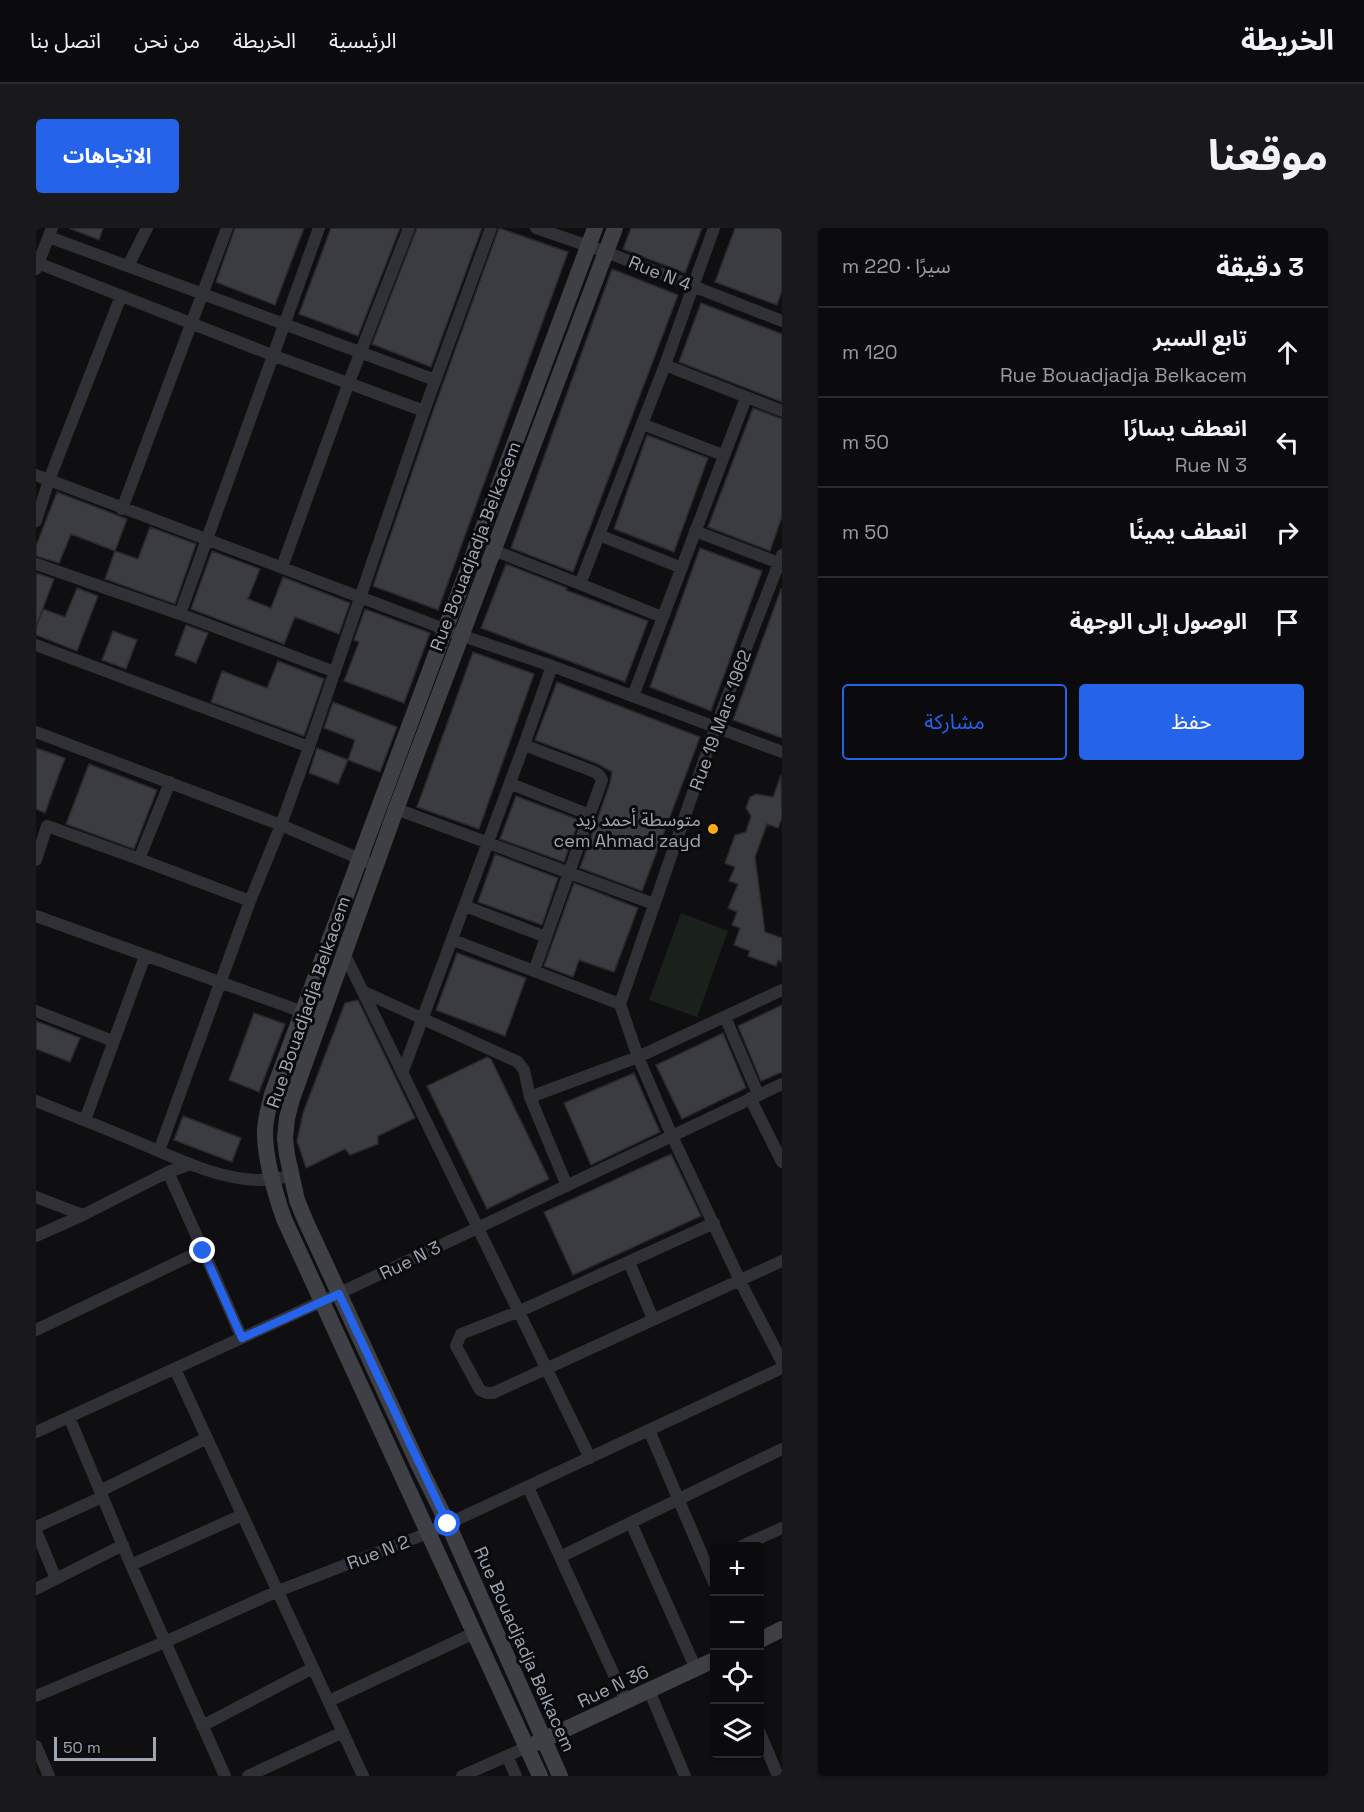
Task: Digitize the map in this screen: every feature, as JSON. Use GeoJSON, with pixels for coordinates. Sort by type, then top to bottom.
{"type":"FeatureCollection","features":[{"type":"Feature","properties":{"kind":"street"},"geometry":{"type":"LineString","coordinates":[[128,266],[147,228]]}},
{"type":"Feature","properties":{"kind":"street"},"geometry":{"type":"LineString","coordinates":[[122,509],[227,228]]}},
{"type":"Feature","properties":{"kind":"street"},"geometry":{"type":"LineString","coordinates":[[180,614],[319,228]]}},
{"type":"Feature","properties":{"kind":"street"},"geometry":{"type":"LineString","coordinates":[[282,567],[349,382],[410,228]]}},
{"type":"Feature","properties":{"kind":"street"},"geometry":{"type":"LineString","coordinates":[[159,1150],[250,901],[281,825],[424,411],[491,228]]}},
{"type":"Feature","properties":{"kind":"street","name":"Rue N 4"},"geometry":{"type":"LineString","coordinates":[[536,228],[782,319]]}},
{"type":"Feature","properties":{"kind":"street","name":"Rue Bouadjadja Belkacem"},"geometry":{"type":"LineString","coordinates":[[540,1776],[284,1219],[272,1180],[265,1135],[272,1094],[595,228]]}},
{"type":"Feature","properties":{"kind":"street","name":"Rue Bouadjadja Belkacem"},"geometry":{"type":"LineString","coordinates":[[560,1776],[448,1524],[306,1222],[291,1176],[285,1139],[292,1099],[396,808],[615,228]]}},
{"type":"Feature","properties":{"kind":"street"},"geometry":{"type":"LineString","coordinates":[[580,584],[694,287],[714,228]]}},
{"type":"Feature","properties":{"kind":"street"},"geometry":{"type":"LineString","coordinates":[[424,411],[37,266],[50,232],[128,266],[435,380]]}},
{"type":"Feature","properties":{"kind":"street"},"geometry":{"type":"LineString","coordinates":[[36,521],[49,480],[121,296]]}},
{"type":"Feature","properties":{"kind":"street"},"geometry":{"type":"LineString","coordinates":[[664,365],[782,411]]}},
{"type":"Feature","properties":{"kind":"street"},"geometry":{"type":"LineString","coordinates":[[633,696],[746,398]]}},
{"type":"Feature","properties":{"kind":"street"},"geometry":{"type":"LineString","coordinates":[[642,424],[723,455]]}},
{"type":"Feature","properties":{"kind":"street"},"geometry":{"type":"LineString","coordinates":[[36,475],[462,636],[552,666],[782,752]]}},
{"type":"Feature","properties":{"kind":"street"},"geometry":{"type":"LineString","coordinates":[[695,531],[781,559]]}},
{"type":"Feature","properties":{"kind":"street"},"geometry":{"type":"LineString","coordinates":[[598,535],[682,568]]}},
{"type":"Feature","properties":{"kind":"street"},"geometry":{"type":"LineString","coordinates":[[493,550],[662,618]]}},
{"type":"Feature","properties":{"kind":"street","name":"Rue 19 Mars 1962"},"geometry":{"type":"LineString","coordinates":[[620,1004],[716,726],[781,559]]}},
{"type":"Feature","properties":{"kind":"street"},"geometry":{"type":"LineString","coordinates":[[36,564],[180,614],[335,672]]}},
{"type":"Feature","properties":{"kind":"street"},"geometry":{"type":"LineString","coordinates":[[36,645],[309,747]]}},
{"type":"Feature","properties":{"kind":"street"},"geometry":{"type":"LineString","coordinates":[[403,1071],[511,784],[552,666]]}},
{"type":"Feature","properties":{"kind":"street"},"geometry":{"type":"LineString","coordinates":[[36,732],[281,825],[376,865]]}},
{"type":"Feature","properties":{"kind":"street"},"geometry":{"type":"LineString","coordinates":[[524,746],[595,772],[600,776],[602,782],[534,971]]}},
{"type":"Feature","properties":{"kind":"street"},"geometry":{"type":"LineString","coordinates":[[139,859],[170,782]]}},
{"type":"Feature","properties":{"kind":"street"},"geometry":{"type":"LineString","coordinates":[[511,784],[590,815]]}},
{"type":"Feature","properties":{"kind":"street"},"geometry":{"type":"LineString","coordinates":[[396,808],[654,904]]}},
{"type":"Feature","properties":{"kind":"street"},"geometry":{"type":"LineString","coordinates":[[36,860],[41,824],[250,901]]}},
{"type":"Feature","properties":{"kind":"street"},"geometry":{"type":"LineString","coordinates":[[465,906],[546,937]]}},
{"type":"Feature","properties":{"kind":"street"},"geometry":{"type":"LineString","coordinates":[[36,916],[303,1012]]}},
{"type":"Feature","properties":{"kind":"street"},"geometry":{"type":"LineString","coordinates":[[453,940],[620,1004],[638,1057],[672,1136],[739,1279],[782,1362]]}},
{"type":"Feature","properties":{"kind":"street"},"geometry":{"type":"LineString","coordinates":[[344,953],[590,1458]]}},
{"type":"Feature","properties":{"kind":"street"},"geometry":{"type":"LineString","coordinates":[[85,1120],[145,956]]}},
{"type":"Feature","properties":{"kind":"street"},"geometry":{"type":"LineString","coordinates":[[530,1097],[638,1057],[782,990]]}},
{"type":"Feature","properties":{"kind":"street"},"geometry":{"type":"LineString","coordinates":[[364,992],[518,1062],[524,1070],[530,1097],[567,1186]]}},
{"type":"Feature","properties":{"kind":"street"},"geometry":{"type":"LineString","coordinates":[[36,1011],[113,1041]]}},
{"type":"Feature","properties":{"kind":"street"},"geometry":{"type":"LineString","coordinates":[[725,1017],[754,1096],[782,1162]]}},
{"type":"Feature","properties":{"kind":"street","name":"Rue N 3"},"geometry":{"type":"LineString","coordinates":[[36,1432],[339,1294],[782,1084]]}},
{"type":"Feature","properties":{"kind":"street"},"geometry":{"type":"LineString","coordinates":[[36,1101],[191,1164],[237,1178],[272,1180],[291,1176]]}},
{"type":"Feature","properties":{"kind":"street"},"geometry":{"type":"LineString","coordinates":[[36,1236],[191,1164]]}},
{"type":"Feature","properties":{"kind":"street"},"geometry":{"type":"LineString","coordinates":[[168,1173],[242,1338]]}},
{"type":"Feature","properties":{"kind":"street"},"geometry":{"type":"LineString","coordinates":[[36,1197],[83,1215]]}},
{"type":"Feature","properties":{"kind":"street"},"geometry":{"type":"LineString","coordinates":[[714,1223],[520,1311],[461,1334],[456,1346],[480,1390],[493,1393],[782,1261]]}},
{"type":"Feature","properties":{"kind":"street"},"geometry":{"type":"LineString","coordinates":[[36,1330],[203,1251]]}},
{"type":"Feature","properties":{"kind":"street"},"geometry":{"type":"LineString","coordinates":[[629,1262],[653,1319]]}},
{"type":"Feature","properties":{"kind":"street","name":"Rue N 2"},"geometry":{"type":"LineString","coordinates":[[36,1696],[165,1642],[278,1591],[428,1533],[782,1368]]}},
{"type":"Feature","properties":{"kind":"street"},"geometry":{"type":"LineString","coordinates":[[175,1369],[363,1776]]}},
{"type":"Feature","properties":{"kind":"street"},"geometry":{"type":"LineString","coordinates":[[69,1417],[131,1565],[225,1776]]}},
{"type":"Feature","properties":{"kind":"street"},"geometry":{"type":"LineString","coordinates":[[649,1431],[678,1500],[710,1562]]}},
{"type":"Feature","properties":{"kind":"street"},"geometry":{"type":"LineString","coordinates":[[56,1579],[36,1529],[207,1438]]}},
{"type":"Feature","properties":{"kind":"street"},"geometry":{"type":"LineString","coordinates":[[560,1557],[782,1449]]}},
{"type":"Feature","properties":{"kind":"street"},"geometry":{"type":"LineString","coordinates":[[528,1487],[626,1701]]}},
{"type":"Feature","properties":{"kind":"street"},"geometry":{"type":"LineString","coordinates":[[131,1565],[242,1515]]}},
{"type":"Feature","properties":{"kind":"street"},"geometry":{"type":"LineString","coordinates":[[631,1523],[696,1669]]}},
{"type":"Feature","properties":{"kind":"street"},"geometry":{"type":"LineString","coordinates":[[751,1542],[782,1528]]}},
{"type":"Feature","properties":{"kind":"street"},"geometry":{"type":"LineString","coordinates":[[36,1589],[123,1545]]}},
{"type":"Feature","properties":{"kind":"street"},"geometry":{"type":"LineString","coordinates":[[764,1638],[782,1629]]}},
{"type":"Feature","properties":{"kind":"street"},"geometry":{"type":"LineString","coordinates":[[328,1701],[474,1633]]}},
{"type":"Feature","properties":{"kind":"street","name":"Rue N 36"},"geometry":{"type":"LineString","coordinates":[[527,1747],[710,1662]]}},
{"type":"Feature","properties":{"kind":"street"},"geometry":{"type":"LineString","coordinates":[[202,1726],[313,1668]]}},
{"type":"Feature","properties":{"kind":"street"},"geometry":{"type":"LineString","coordinates":[[649,1690],[685,1776]]}},
{"type":"Feature","properties":{"kind":"street"},"geometry":{"type":"LineString","coordinates":[[248,1776],[343,1732]]}},
{"type":"Feature","properties":{"kind":"street"},"geometry":{"type":"LineString","coordinates":[[764,1744],[778,1776]]}},
{"type":"Feature","properties":{"kind":"street"},"geometry":{"type":"LineString","coordinates":[[36,1746],[49,1776]]}},
{"type":"Feature","properties":{"kind":"street"},"geometry":{"type":"LineString","coordinates":[[462,1776],[527,1747]]}},
{"type":"Feature","properties":{"kind":"street"},"geometry":{"type":"LineString","coordinates":[[507,1756],[516,1776]]}},
{"type":"Feature","properties":{"kind":"shaded area"},"geometry":{"type":"Polygon","coordinates":[[[681,913],[728,931],[697,1017],[649,1000],[681,913]]]}},
{"type":"Feature","properties":{"kind":"building"},"geometry":{"type":"Polygon","coordinates":[[[69,228],[103,228],[99,240],[69,228]]]}},
{"type":"Feature","properties":{"kind":"building"},"geometry":{"type":"Polygon","coordinates":[[[235,228],[304,228],[275,305],[216,282],[235,228]]]}},
{"type":"Feature","properties":{"kind":"building"},"geometry":{"type":"Polygon","coordinates":[[[331,228],[400,228],[358,336],[299,314],[331,228]]]}},
{"type":"Feature","properties":{"kind":"building"},"geometry":{"type":"Polygon","coordinates":[[[417,228],[482,228],[431,367],[372,344],[417,228]]]}},
{"type":"Feature","properties":{"kind":"building"},"geometry":{"type":"Polygon","coordinates":[[[499,228],[568,252],[438,610],[373,586],[499,228]]]}},
{"type":"Feature","properties":{"kind":"building"},"geometry":{"type":"Polygon","coordinates":[[[631,228],[702,228],[685,273],[623,249],[631,228]]]}},
{"type":"Feature","properties":{"kind":"building"},"geometry":{"type":"Polygon","coordinates":[[[735,228],[782,228],[782,291],[777,305],[715,282],[735,228]]]}},
{"type":"Feature","properties":{"kind":"building"},"geometry":{"type":"Polygon","coordinates":[[[612,269],[678,295],[573,572],[511,548],[612,269]]]}},
{"type":"Feature","properties":{"kind":"building"},"geometry":{"type":"Polygon","coordinates":[[[701,303],[782,334],[782,402],[679,362],[701,303]]]}},
{"type":"Feature","properties":{"kind":"building"},"geometry":{"type":"Polygon","coordinates":[[[753,408],[782,419],[782,517],[770,551],[708,527],[753,408]]]}},
{"type":"Feature","properties":{"kind":"building"},"geometry":{"type":"Polygon","coordinates":[[[647,435],[708,458],[674,552],[614,529],[647,435]]]}},
{"type":"Feature","properties":{"kind":"building"},"geometry":{"type":"Polygon","coordinates":[[[57,492],[127,519],[115,551],[71,534],[59,563],[36,556],[36,546],[57,492]]]}},
{"type":"Feature","properties":{"kind":"building"},"geometry":{"type":"Polygon","coordinates":[[[150,527],[196,544],[175,604],[105,579],[115,551],[138,559],[150,527]]]}},
{"type":"Feature","properties":{"kind":"building"},"geometry":{"type":"Polygon","coordinates":[[[700,548],[762,571],[711,711],[650,687],[700,548]]]}},
{"type":"Feature","properties":{"kind":"building"},"geometry":{"type":"Polygon","coordinates":[[[212,551],[260,569],[248,599],[271,608],[283,577],[350,603],[339,634],[295,617],[284,644],[191,609],[212,551]]]}},
{"type":"Feature","properties":{"kind":"building"},"geometry":{"type":"Polygon","coordinates":[[[506,564],[648,621],[625,682],[481,628],[506,564]]]}},
{"type":"Feature","properties":{"kind":"building"},"geometry":{"type":"Polygon","coordinates":[[[36,573],[54,579],[37,624],[36,624],[36,573]]]}},
{"type":"Feature","properties":{"kind":"building"},"geometry":{"type":"Polygon","coordinates":[[[77,588],[98,596],[77,651],[36,635],[36,627],[43,609],[65,617],[77,588]]]}},
{"type":"Feature","properties":{"kind":"building"},"geometry":{"type":"Polygon","coordinates":[[[782,589],[782,738],[733,720],[782,589]]]}},
{"type":"Feature","properties":{"kind":"building"},"geometry":{"type":"Polygon","coordinates":[[[365,609],[430,633],[404,703],[344,681],[359,642],[354,640],[365,609]]]}},
{"type":"Feature","properties":{"kind":"building"},"geometry":{"type":"Polygon","coordinates":[[[186,625],[208,633],[196,663],[175,655],[186,625]]]}},
{"type":"Feature","properties":{"kind":"building"},"geometry":{"type":"Polygon","coordinates":[[[113,631],[137,640],[126,669],[102,660],[113,631]]]}},
{"type":"Feature","properties":{"kind":"building"},"geometry":{"type":"Polygon","coordinates":[[[473,652],[534,674],[479,829],[417,807],[473,652]]]}},
{"type":"Feature","properties":{"kind":"building"},"geometry":{"type":"Polygon","coordinates":[[[278,661],[324,679],[304,736],[211,702],[222,671],[267,688],[278,661]]]}},
{"type":"Feature","properties":{"kind":"building"},"geometry":{"type":"Polygon","coordinates":[[[557,682],[700,737],[642,891],[580,868],[612,772],[598,764],[535,740],[557,682]]]}},
{"type":"Feature","properties":{"kind":"building"},"geometry":{"type":"Polygon","coordinates":[[[333,702],[397,727],[380,772],[348,760],[355,740],[324,728],[333,702]]]}},
{"type":"Feature","properties":{"kind":"building"},"geometry":{"type":"Polygon","coordinates":[[[36,748],[65,758],[45,813],[36,809],[36,748]]]}},
{"type":"Feature","properties":{"kind":"building"},"geometry":{"type":"Polygon","coordinates":[[[317,748],[348,760],[338,784],[309,773],[317,748]]]}},
{"type":"Feature","properties":{"kind":"building"},"geometry":{"type":"Polygon","coordinates":[[[89,764],[157,790],[134,849],[66,824],[89,764]]]}},
{"type":"Feature","properties":{"kind":"building"},"geometry":{"type":"Polygon","coordinates":[[[781,775],[782,818],[778,828],[767,824],[755,857],[765,932],[782,938],[782,962],[778,960],[776,966],[748,956],[750,951],[734,945],[740,928],[732,925],[737,912],[728,908],[738,884],[729,881],[735,867],[725,863],[735,835],[746,832],[751,816],[746,808],[750,797],[756,794],[773,797],[781,775]]]}},
{"type":"Feature","properties":{"kind":"building"},"geometry":{"type":"Polygon","coordinates":[[[516,796],[579,820],[564,862],[500,839],[516,796]]]}},
{"type":"Feature","properties":{"kind":"building"},"geometry":{"type":"Polygon","coordinates":[[[495,854],[558,878],[542,925],[478,902],[495,854]]]}},
{"type":"Feature","properties":{"kind":"building"},"geometry":{"type":"Polygon","coordinates":[[[574,883],[638,908],[614,972],[579,960],[573,977],[544,966],[574,883]]]}},
{"type":"Feature","properties":{"kind":"building"},"geometry":{"type":"Polygon","coordinates":[[[457,953],[526,978],[505,1036],[436,1010],[457,953]]]}},
{"type":"Feature","properties":{"kind":"building"},"geometry":{"type":"Polygon","coordinates":[[[358,1000],[415,1118],[378,1136],[378,1144],[350,1155],[345,1149],[306,1168],[297,1141],[303,1113],[345,1003],[358,1000]]]}},
{"type":"Feature","properties":{"kind":"building"},"geometry":{"type":"Polygon","coordinates":[[[782,1005],[782,1072],[761,1081],[738,1026],[782,1005]]]}},
{"type":"Feature","properties":{"kind":"building"},"geometry":{"type":"Polygon","coordinates":[[[254,1013],[285,1024],[259,1092],[229,1080],[254,1013]]]}},
{"type":"Feature","properties":{"kind":"building"},"geometry":{"type":"Polygon","coordinates":[[[36,1021],[80,1038],[70,1062],[36,1049],[36,1021]]]}},
{"type":"Feature","properties":{"kind":"building"},"geometry":{"type":"Polygon","coordinates":[[[723,1033],[746,1088],[682,1119],[656,1065],[723,1033]]]}},
{"type":"Feature","properties":{"kind":"building"},"geometry":{"type":"Polygon","coordinates":[[[487,1057],[491,1059],[549,1179],[487,1209],[427,1086],[487,1057]]]}},
{"type":"Feature","properties":{"kind":"building"},"geometry":{"type":"Polygon","coordinates":[[[634,1073],[660,1132],[591,1165],[564,1103],[634,1073]]]}},
{"type":"Feature","properties":{"kind":"building"},"geometry":{"type":"Polygon","coordinates":[[[183,1116],[241,1138],[232,1162],[174,1140],[183,1116]]]}},
{"type":"Feature","properties":{"kind":"building"},"geometry":{"type":"Polygon","coordinates":[[[671,1154],[701,1216],[573,1275],[544,1212],[671,1154]]]}},
{"type":"Feature","properties":{"kind":"place","name":"متوسطة أحمد زيد cem Ahmad zayd"},"geometry":{"type":"Point","coordinates":[713,829]}},
{"type":"Feature","properties":{"kind":"route"},"geometry":{"type":"LineString","coordinates":[[203,1251],[242,1338],[339,1294],[448,1524]]}}]}
